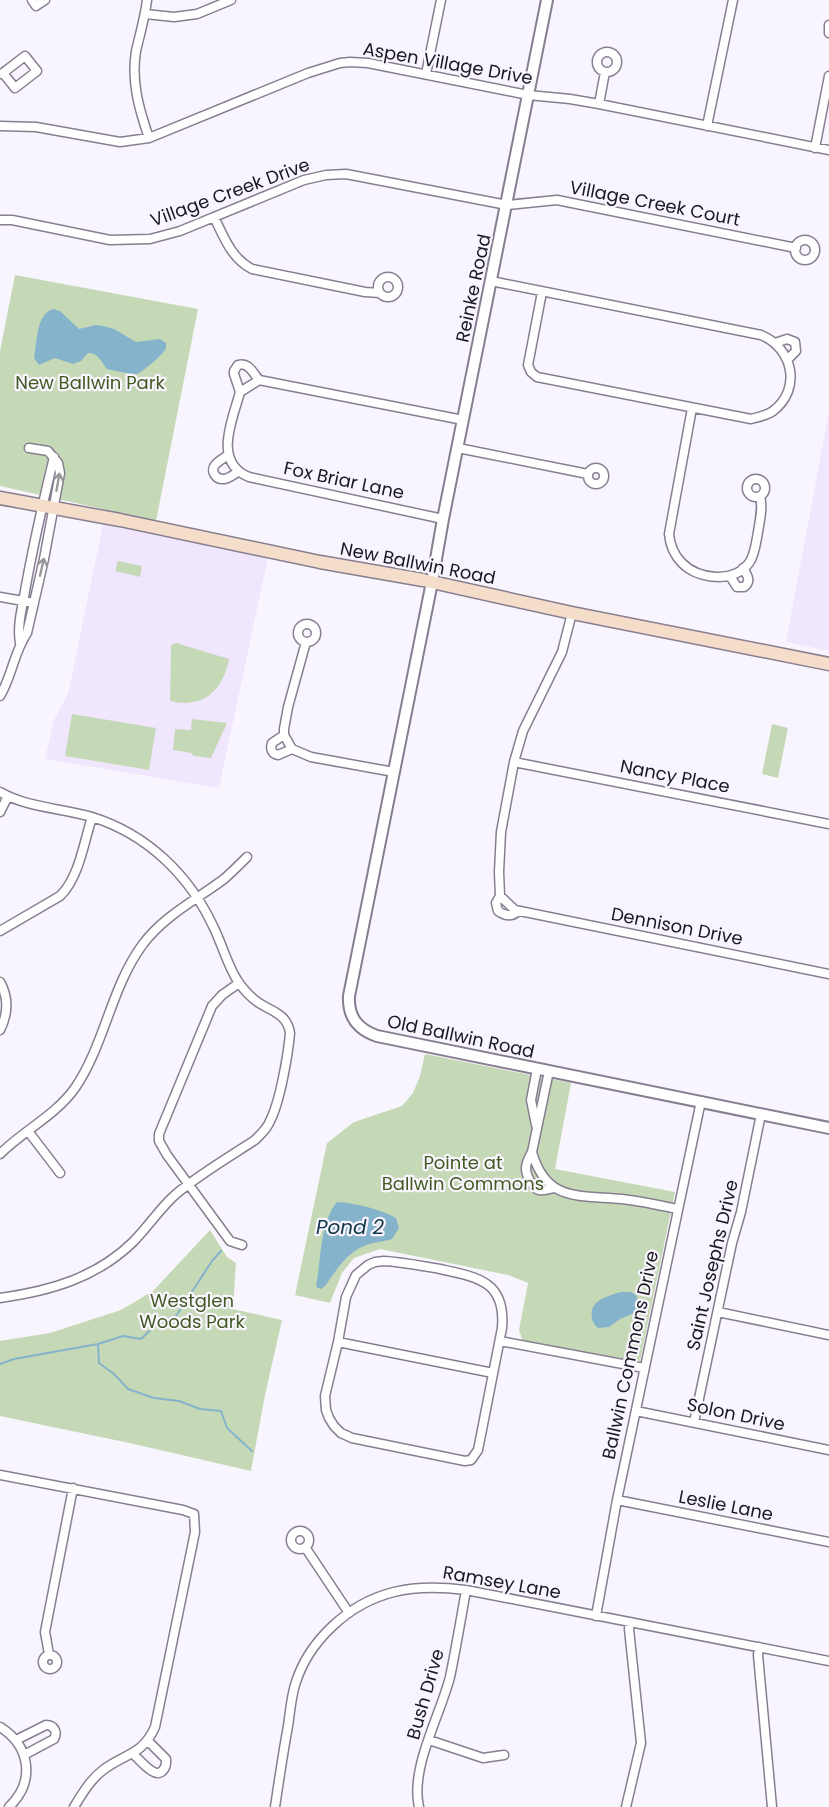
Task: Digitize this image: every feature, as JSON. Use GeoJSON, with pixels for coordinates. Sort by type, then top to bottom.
{"type":"FeatureCollection","features":[{"type":"Feature","properties":{"kind":"main road","name":"New Ballwin Road"},"geometry":{"type":"LineString","coordinates":[[0,498],[432,582],[572,613],[829,664]]}},
{"type":"Feature","properties":{"kind":"street"},"geometry":{"type":"LineString","coordinates":[[32,0],[36,6],[45,0]]}},
{"type":"Feature","properties":{"kind":"street"},"geometry":{"type":"LineString","coordinates":[[147,0],[136,50],[134,75],[137,102],[148,138]]}},
{"type":"Feature","properties":{"kind":"street"},"geometry":{"type":"LineString","coordinates":[[145,14],[174,17],[197,14],[231,0]]}},
{"type":"Feature","properties":{"kind":"street"},"geometry":{"type":"LineString","coordinates":[[426,74],[441,0]]}},
{"type":"Feature","properties":{"kind":"street","name":"Reinke Road"},"geometry":{"type":"LineString","coordinates":[[432,582],[547,0]]}},
{"type":"Feature","properties":{"kind":"street"},"geometry":{"type":"LineString","coordinates":[[707,126],[733,0]]}},
{"type":"Feature","properties":{"kind":"street"},"geometry":{"type":"LineString","coordinates":[[829,25],[829,33]]}},
{"type":"Feature","properties":{"kind":"street","name":"Aspen Village Drive"},"geometry":{"type":"LineString","coordinates":[[0,126],[36,127],[120,142],[148,138],[238,100],[332,65],[350,62],[368,63],[528,95],[599,104],[829,150]]}},
{"type":"Feature","properties":{"kind":"street"},"geometry":{"type":"LineString","coordinates":[[599,104],[605,72]]}},
{"type":"Feature","properties":{"kind":"street"},"geometry":{"type":"LineString","coordinates":[[815,148],[829,76]]}},
{"type":"Feature","properties":{"kind":"street","name":"Village Creek Drive"},"geometry":{"type":"LineString","coordinates":[[0,220],[12,220],[110,240],[125,241],[160,237],[304,180],[326,174],[346,174],[507,205]]}},
{"type":"Feature","properties":{"kind":"street","name":"Village Creek Court"},"geometry":{"type":"LineString","coordinates":[[507,205],[557,200],[796,248]]}},
{"type":"Feature","properties":{"kind":"street"},"geometry":{"type":"LineString","coordinates":[[214,217],[232,253],[239,261],[252,269],[365,292],[380,292]]}},
{"type":"Feature","properties":{"kind":"street"},"geometry":{"type":"LineString","coordinates":[[491,281],[761,335],[782,349],[787,360],[790,370],[787,393],[772,411],[751,419],[537,377],[531,372],[528,364],[542,292]]}},
{"type":"Feature","properties":{"kind":"street"},"geometry":{"type":"LineString","coordinates":[[775,343],[787,339],[795,342],[796,351],[787,360]]}},
{"type":"Feature","properties":{"kind":"street","name":"Fox Briar Lane"},"geometry":{"type":"LineString","coordinates":[[259,380],[248,366],[244,364],[236,367],[234,374],[240,392],[231,422],[228,455],[215,465],[214,475],[225,479],[238,472],[249,477],[443,519]]}},
{"type":"Feature","properties":{"kind":"street"},"geometry":{"type":"LineString","coordinates":[[240,392],[259,380],[463,420]]}},
{"type":"Feature","properties":{"kind":"street"},"geometry":{"type":"LineString","coordinates":[[692,408],[670,525],[670,541],[680,560],[689,568],[711,576],[730,576],[743,568],[749,563],[753,552],[763,506],[760,496]]}},
{"type":"Feature","properties":{"kind":"street"},"geometry":{"type":"LineString","coordinates":[[0,696],[10,678],[20,642],[19,633],[44,559],[48,507],[60,473],[58,463],[48,451],[29,448]]}},
{"type":"Feature","properties":{"kind":"street"},"geometry":{"type":"LineString","coordinates":[[458,448],[588,474]]}},
{"type":"Feature","properties":{"kind":"street"},"geometry":{"type":"LineString","coordinates":[[228,455],[238,472]]}},
{"type":"Feature","properties":{"kind":"street"},"geometry":{"type":"LineString","coordinates":[[730,576],[737,587],[744,587],[748,584],[749,579],[743,568]]}},
{"type":"Feature","properties":{"kind":"street","name":"Old Ballwin Road"},"geometry":{"type":"LineString","coordinates":[[432,582],[349,996],[348,1007],[356,1023],[377,1036],[829,1128]]}},
{"type":"Feature","properties":{"kind":"street"},"geometry":{"type":"LineString","coordinates":[[0,597],[28,602]]}},
{"type":"Feature","properties":{"kind":"street","name":"Dennison Drive"},"geometry":{"type":"LineString","coordinates":[[572,613],[562,652],[523,731],[514,762],[501,832],[500,896],[511,908],[518,911],[829,974]]}},
{"type":"Feature","properties":{"kind":"street"},"geometry":{"type":"LineString","coordinates":[[306,642],[288,707],[284,735],[292,749],[311,757],[393,772]]}},
{"type":"Feature","properties":{"kind":"street"},"geometry":{"type":"LineString","coordinates":[[284,735],[272,743],[273,752],[279,755],[292,749]]}},
{"type":"Feature","properties":{"kind":"street","name":"Nancy Place"},"geometry":{"type":"LineString","coordinates":[[514,762],[829,824]]}},
{"type":"Feature","properties":{"kind":"street"},"geometry":{"type":"LineString","coordinates":[[0,812],[4,794],[27,803],[92,817],[129,833],[157,851],[180,874],[197,896],[215,929],[239,983],[251,997],[284,1017],[289,1026],[290,1040],[277,1103],[264,1132],[189,1184],[167,1203],[131,1244],[112,1260],[60,1286],[0,1298]]}},
{"type":"Feature","properties":{"kind":"street"},"geometry":{"type":"LineString","coordinates":[[0,931],[65,891],[75,874],[92,817]]}},
{"type":"Feature","properties":{"kind":"street"},"geometry":{"type":"LineString","coordinates":[[0,1154],[57,1108],[81,1078],[122,979],[144,943],[165,920],[223,879],[247,857]]}},
{"type":"Feature","properties":{"kind":"street"},"geometry":{"type":"LineString","coordinates":[[0,982],[7,1004],[0,1030]]}},
{"type":"Feature","properties":{"kind":"street"},"geometry":{"type":"LineString","coordinates":[[239,983],[222,995],[209,1013],[159,1134],[159,1141],[230,1241],[242,1245]]}},
{"type":"Feature","properties":{"kind":"street"},"geometry":{"type":"LineString","coordinates":[[537,1069],[531,1101],[537,1129]]}},
{"type":"Feature","properties":{"kind":"street"},"geometry":{"type":"LineString","coordinates":[[549,1071],[532,1152],[525,1171],[535,1188],[540,1191],[554,1188]]}},
{"type":"Feature","properties":{"kind":"street","name":"Ballwin Commons Drive"},"geometry":{"type":"LineString","coordinates":[[596,1616],[617,1500],[700,1101]]}},
{"type":"Feature","properties":{"kind":"street","name":"Saint Josephs Drive"},"geometry":{"type":"LineString","coordinates":[[694,1422],[761,1114]]}},
{"type":"Feature","properties":{"kind":"street"},"geometry":{"type":"LineString","coordinates":[[28,1131],[60,1173]]}},
{"type":"Feature","properties":{"kind":"street"},"geometry":{"type":"LineString","coordinates":[[532,1152],[546,1181],[562,1192],[600,1199],[625,1199],[677,1209]]}},
{"type":"Feature","properties":{"kind":"street"},"geometry":{"type":"LineString","coordinates":[[384,1260],[402,1262],[483,1280],[496,1294],[503,1310],[500,1341],[478,1450],[471,1460],[465,1461],[362,1442],[351,1438],[334,1426],[326,1410],[326,1396],[346,1297],[356,1275],[375,1262],[384,1260]]}},
{"type":"Feature","properties":{"kind":"street"},"geometry":{"type":"LineString","coordinates":[[718,1312],[829,1335]]}},
{"type":"Feature","properties":{"kind":"street"},"geometry":{"type":"LineString","coordinates":[[500,1341],[644,1368]]}},
{"type":"Feature","properties":{"kind":"street"},"geometry":{"type":"LineString","coordinates":[[338,1342],[493,1372]]}},
{"type":"Feature","properties":{"kind":"street","name":"Solon Drive"},"geometry":{"type":"LineString","coordinates":[[636,1411],[829,1450]]}},
{"type":"Feature","properties":{"kind":"street"},"geometry":{"type":"LineString","coordinates":[[0,1476],[73,1488],[194,1514],[195,1532],[155,1727],[148,1741],[133,1754],[98,1774],[74,1807]]}},
{"type":"Feature","properties":{"kind":"street"},"geometry":{"type":"LineString","coordinates":[[49,1654],[45,1632],[73,1488]]}},
{"type":"Feature","properties":{"kind":"street","name":"Leslie Lane"},"geometry":{"type":"LineString","coordinates":[[617,1500],[829,1542]]}},
{"type":"Feature","properties":{"kind":"street"},"geometry":{"type":"LineString","coordinates":[[305,1547],[349,1613]]}},
{"type":"Feature","properties":{"kind":"street","name":"Ramsey Lane"},"geometry":{"type":"LineString","coordinates":[[274,1807],[294,1687],[310,1653],[335,1624],[349,1613],[368,1601],[403,1590],[439,1587],[466,1590],[829,1661]]}},
{"type":"Feature","properties":{"kind":"street","name":"Bush Drive"},"geometry":{"type":"LineString","coordinates":[[419,1807],[418,1777],[449,1678],[466,1590]]}},
{"type":"Feature","properties":{"kind":"street"},"geometry":{"type":"LineString","coordinates":[[627,1807],[641,1743],[630,1622]]}},
{"type":"Feature","properties":{"kind":"street"},"geometry":{"type":"LineString","coordinates":[[759,1647],[772,1807]]}},
{"type":"Feature","properties":{"kind":"street"},"geometry":{"type":"LineString","coordinates":[[16,1740],[46,1725],[53,1727],[56,1735],[54,1739],[24,1755]]}},
{"type":"Feature","properties":{"kind":"street"},"geometry":{"type":"LineString","coordinates":[[0,1726],[21,1746],[27,1768],[23,1787],[9,1807]]}},
{"type":"Feature","properties":{"kind":"street"},"geometry":{"type":"LineString","coordinates":[[429,1740],[483,1758],[504,1755]]}},
{"type":"Feature","properties":{"kind":"street"},"geometry":{"type":"LineString","coordinates":[[133,1754],[152,1771],[158,1773],[163,1771],[166,1760],[148,1741]]}},
{"type":"Feature","properties":{"kind":"shaded area"},"geometry":{"type":"Polygon","coordinates":[[[829,411],[829,651],[786,642],[829,411]]]}},
{"type":"Feature","properties":{"kind":"shaded area"},"geometry":{"type":"Polygon","coordinates":[[[103,525],[268,557],[219,788],[45,759],[54,720],[68,694],[103,525]]]}},
{"type":"Feature","properties":{"kind":"green space","name":"New Ballwin Park"},"geometry":{"type":"Polygon","coordinates":[[[15,275],[198,309],[156,521],[0,486],[0,351],[15,275]]]}},
{"type":"Feature","properties":{"kind":"green space"},"geometry":{"type":"Polygon","coordinates":[[[118,561],[142,566],[140,577],[115,571],[118,561]]]}},
{"type":"Feature","properties":{"kind":"green space"},"geometry":{"type":"Polygon","coordinates":[[[176,643],[229,659],[222,680],[210,695],[202,700],[182,703],[170,701],[171,645],[176,643]]]}},
{"type":"Feature","properties":{"kind":"green space"},"geometry":{"type":"Polygon","coordinates":[[[72,714],[156,728],[149,770],[65,756],[72,714]]]}},
{"type":"Feature","properties":{"kind":"green space"},"geometry":{"type":"Polygon","coordinates":[[[192,719],[227,723],[211,758],[173,750],[175,729],[191,730],[192,719]]]}},
{"type":"Feature","properties":{"kind":"green space"},"geometry":{"type":"Polygon","coordinates":[[[772,724],[788,728],[778,778],[762,774],[772,724]]]}},
{"type":"Feature","properties":{"kind":"green space","name":"Pointe at Ballwin Commons"},"geometry":{"type":"Polygon","coordinates":[[[425,1054],[571,1083],[555,1169],[675,1192],[640,1361],[523,1342],[519,1330],[528,1283],[508,1275],[380,1249],[354,1258],[342,1273],[330,1303],[295,1295],[327,1143],[354,1122],[402,1106],[413,1093],[425,1054]]]}},
{"type":"Feature","properties":{"kind":"green space","name":"Westglen Woods Park"},"geometry":{"type":"Polygon","coordinates":[[[210,1230],[227,1257],[236,1263],[233,1309],[282,1320],[251,1471],[0,1416],[0,1341],[50,1333],[121,1310],[153,1291],[210,1230]]]}},
{"type":"Feature","properties":{"kind":"water"},"geometry":{"type":"Polygon","coordinates":[[[53,309],[60,311],[79,329],[96,325],[103,326],[114,329],[136,342],[160,339],[166,343],[166,348],[152,363],[137,374],[107,369],[99,358],[91,353],[73,364],[55,358],[39,365],[34,358],[38,330],[43,317],[53,309]]]}},
{"type":"Feature","properties":{"kind":"water","name":"Pond 2"},"geometry":{"type":"Polygon","coordinates":[[[337,1202],[383,1212],[396,1218],[399,1228],[392,1239],[367,1245],[352,1253],[321,1289],[316,1287],[325,1228],[337,1202]]]}},
{"type":"Feature","properties":{"kind":"water"},"geometry":{"type":"Polygon","coordinates":[[[621,1292],[631,1292],[636,1295],[639,1304],[637,1309],[609,1327],[598,1328],[592,1319],[594,1305],[602,1299],[621,1292]]]}},
{"type":"Feature","properties":{"kind":"waterway"},"geometry":{"type":"LineString","coordinates":[[0,1364],[14,1359],[98,1344],[123,1336],[141,1339],[160,1321],[176,1316],[221,1251]]}},
{"type":"Feature","properties":{"kind":"waterway"},"geometry":{"type":"LineString","coordinates":[[98,1344],[99,1363],[114,1374],[128,1389],[154,1398],[179,1401],[200,1409],[221,1411],[227,1428],[252,1451]]}}]}
